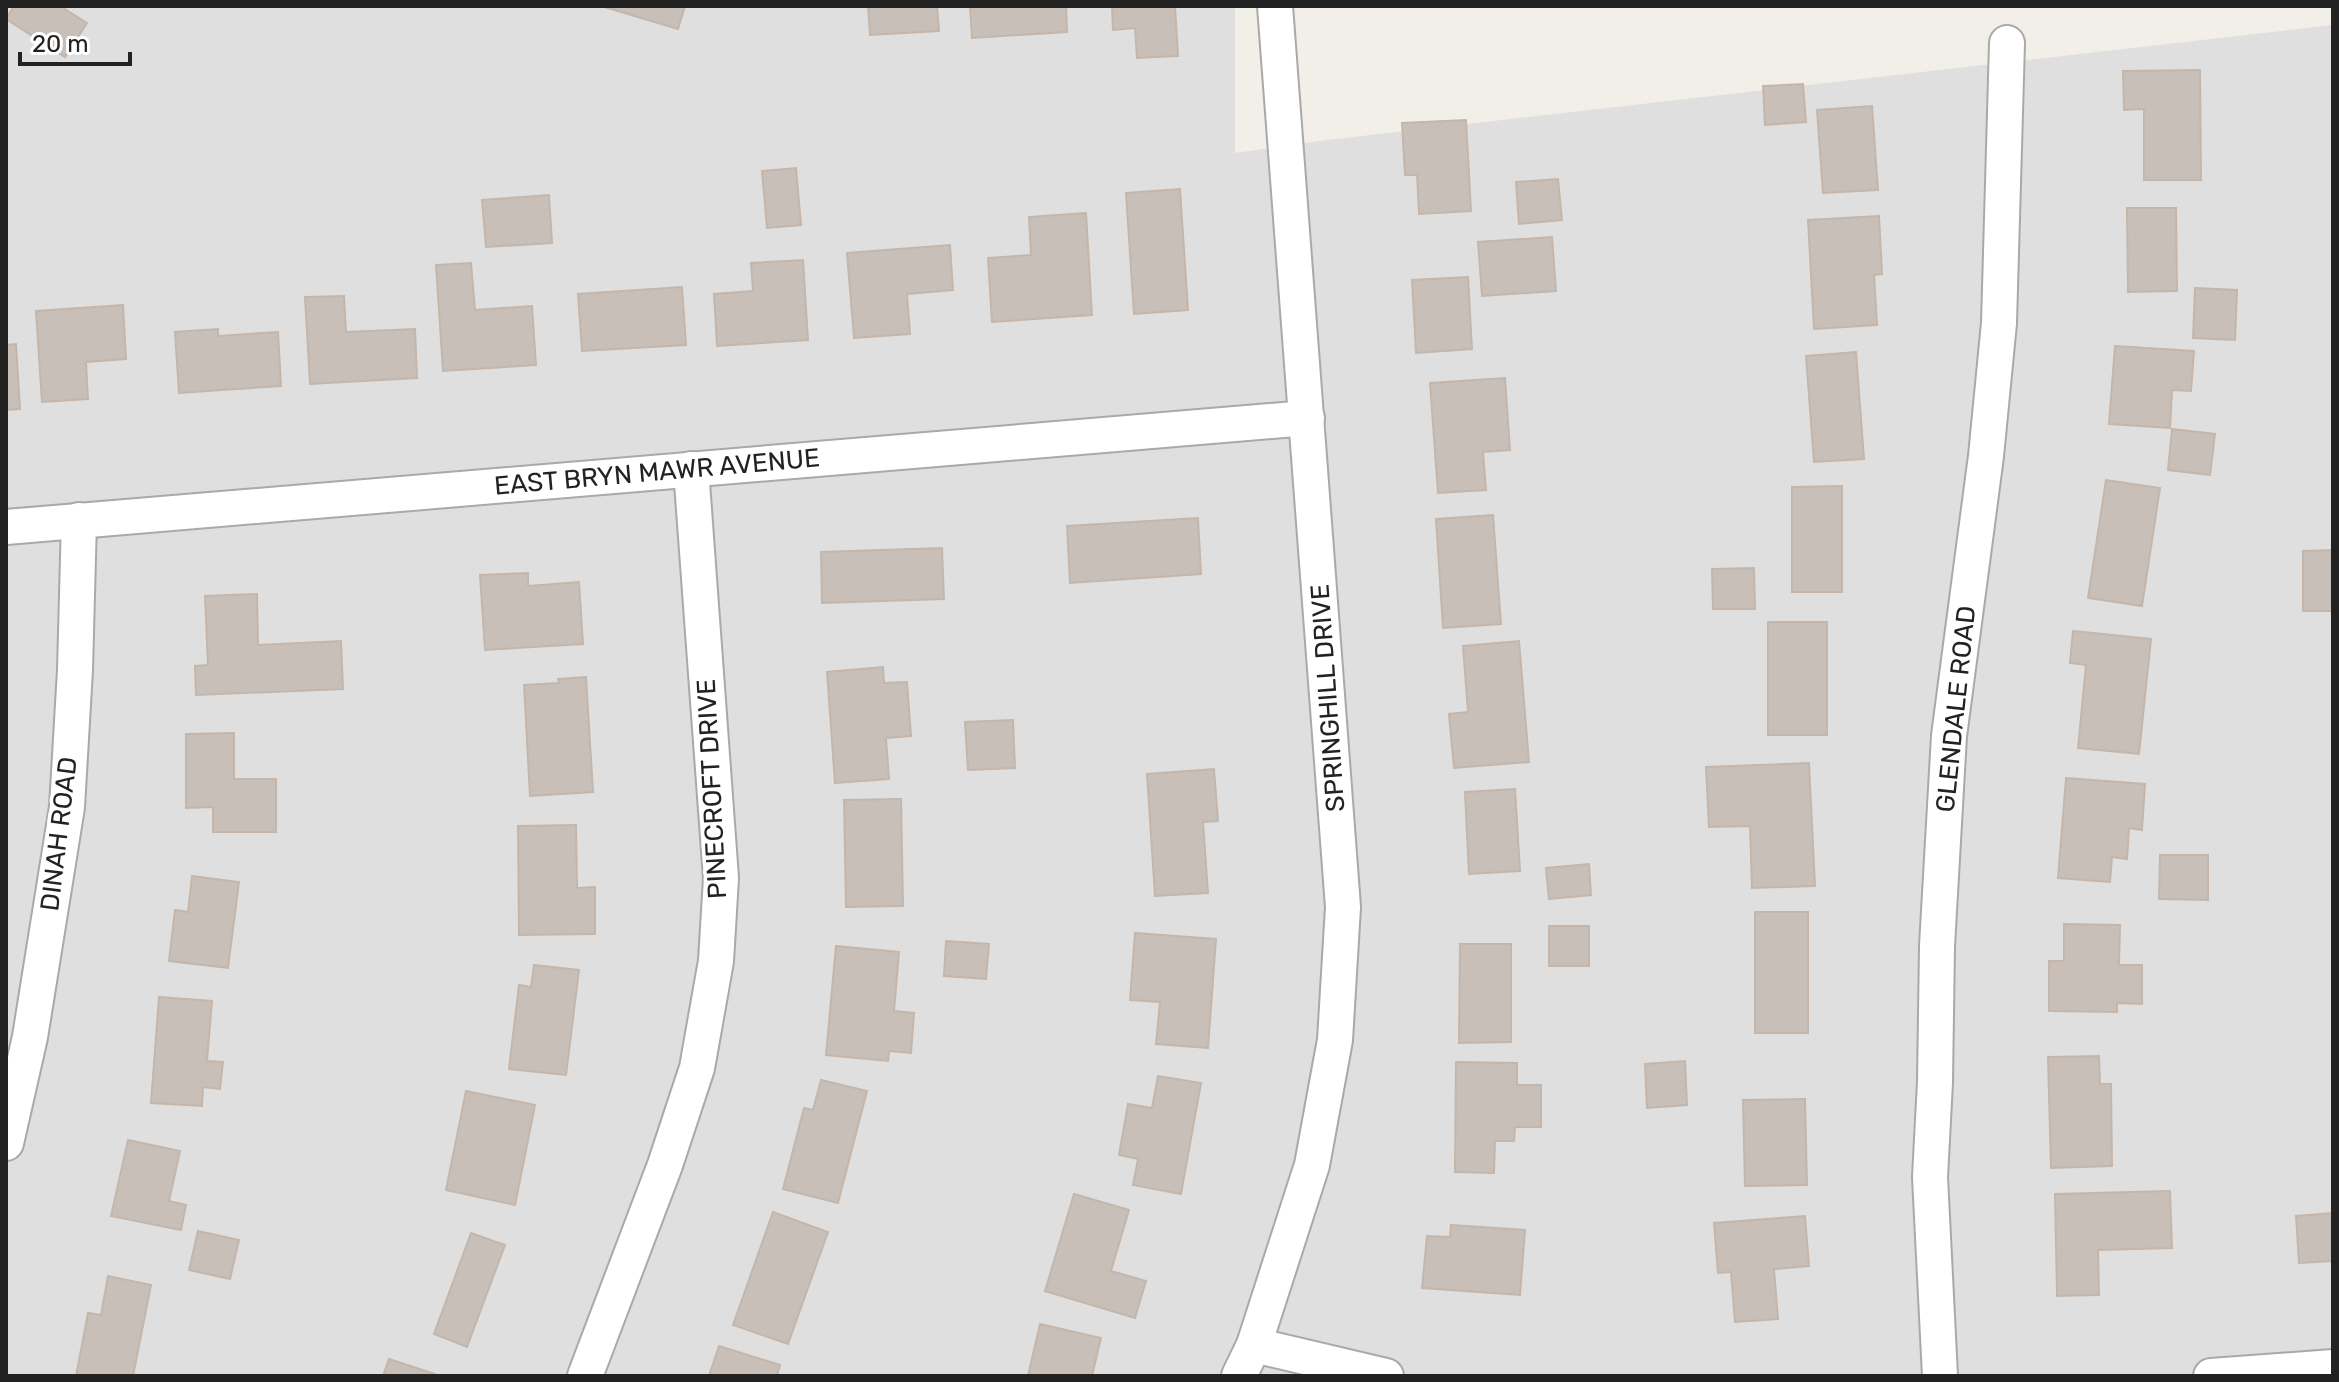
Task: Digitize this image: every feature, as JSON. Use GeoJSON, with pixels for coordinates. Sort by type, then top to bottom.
{"type":"FeatureCollection","features":[{"type":"Feature","properties":{"kind":"street","name":"SPRINGHILL DRIVE"},"geometry":{"type":"LineString","coordinates":[[1239,1376],[1254,1345],[1312,1165],[1335,1040],[1343,907],[1275,6]]}},
{"type":"Feature","properties":{"kind":"street","name":"GLENDALE ROAD"},"geometry":{"type":"LineString","coordinates":[[1940,1376],[1930,1177],[1937,946],[1949,736],[1986,456],[1999,323],[2007,43]]}},
{"type":"Feature","properties":{"kind":"street","name":"EAST BRYN MAWR AVENUE"},"geometry":{"type":"LineString","coordinates":[[6,527],[1307,418]]}},
{"type":"Feature","properties":{"kind":"street","name":"PINECROFT DRIVE"},"geometry":{"type":"LineString","coordinates":[[585,1376],[665,1165],[697,1068],[716,961],[721,878],[691,469]]}},
{"type":"Feature","properties":{"kind":"street","name":"DINAH ROAD"},"geometry":{"type":"LineString","coordinates":[[6,1143],[30,1037],[67,807],[79,520]]}},
{"type":"Feature","properties":{"kind":"street"},"geometry":{"type":"LineString","coordinates":[[1254,1345],[1386,1376]]}},
{"type":"Feature","properties":{"kind":"street"},"geometry":{"type":"LineString","coordinates":[[2211,1376],[2333,1367]]}},
{"type":"Feature","properties":{"kind":"shaded area"},"geometry":{"type":"Polygon","coordinates":[[[6,6],[1235,6],[1235,153],[2333,25],[2333,1376],[6,1376],[6,6]]]}},
{"type":"Feature","properties":{"kind":"building"},"geometry":{"type":"Polygon","coordinates":[[[14,6],[60,6],[87,23],[65,57],[6,19],[14,6]]]}},
{"type":"Feature","properties":{"kind":"building"},"geometry":{"type":"Polygon","coordinates":[[[601,6],[685,6],[678,29],[601,6]]]}},
{"type":"Feature","properties":{"kind":"building"},"geometry":{"type":"Polygon","coordinates":[[[868,6],[937,6],[939,31],[870,35],[868,6]]]}},
{"type":"Feature","properties":{"kind":"building"},"geometry":{"type":"Polygon","coordinates":[[[970,6],[1066,6],[1067,32],[972,38],[970,6]]]}},
{"type":"Feature","properties":{"kind":"building"},"geometry":{"type":"Polygon","coordinates":[[[1112,6],[1175,6],[1178,56],[1137,58],[1135,28],[1113,30],[1112,6]]]}},
{"type":"Feature","properties":{"kind":"building"},"geometry":{"type":"Polygon","coordinates":[[[2200,70],[2201,180],[2144,180],[2144,109],[2124,110],[2123,71],[2200,70]]]}},
{"type":"Feature","properties":{"kind":"building"},"geometry":{"type":"Polygon","coordinates":[[[1803,84],[1806,122],[1765,125],[1763,86],[1803,84]]]}},
{"type":"Feature","properties":{"kind":"building"},"geometry":{"type":"Polygon","coordinates":[[[1872,106],[1878,190],[1823,193],[1817,110],[1872,106]]]}},
{"type":"Feature","properties":{"kind":"building"},"geometry":{"type":"Polygon","coordinates":[[[1466,120],[1471,211],[1419,214],[1417,175],[1405,175],[1402,123],[1466,120]]]}},
{"type":"Feature","properties":{"kind":"building"},"geometry":{"type":"Polygon","coordinates":[[[796,168],[801,225],[767,228],[762,171],[796,168]]]}},
{"type":"Feature","properties":{"kind":"building"},"geometry":{"type":"Polygon","coordinates":[[[1558,179],[1562,220],[1519,224],[1516,182],[1558,179]]]}},
{"type":"Feature","properties":{"kind":"building"},"geometry":{"type":"Polygon","coordinates":[[[1180,189],[1188,310],[1134,314],[1126,193],[1180,189]]]}},
{"type":"Feature","properties":{"kind":"building"},"geometry":{"type":"Polygon","coordinates":[[[549,195],[552,243],[486,247],[482,200],[549,195]]]}},
{"type":"Feature","properties":{"kind":"building"},"geometry":{"type":"Polygon","coordinates":[[[2127,208],[2176,208],[2177,291],[2128,292],[2127,208]]]}},
{"type":"Feature","properties":{"kind":"building"},"geometry":{"type":"Polygon","coordinates":[[[1086,213],[1092,315],[992,322],[988,258],[1031,255],[1029,217],[1086,213]]]}},
{"type":"Feature","properties":{"kind":"building"},"geometry":{"type":"Polygon","coordinates":[[[1879,216],[1882,274],[1874,275],[1877,325],[1814,329],[1808,220],[1879,216]]]}},
{"type":"Feature","properties":{"kind":"building"},"geometry":{"type":"Polygon","coordinates":[[[1552,237],[1556,291],[1482,296],[1478,242],[1552,237]]]}},
{"type":"Feature","properties":{"kind":"building"},"geometry":{"type":"Polygon","coordinates":[[[950,245],[953,290],[907,294],[910,334],[854,338],[847,253],[950,245]]]}},
{"type":"Feature","properties":{"kind":"building"},"geometry":{"type":"Polygon","coordinates":[[[803,260],[808,340],[717,346],[714,294],[753,291],[751,263],[803,260]]]}},
{"type":"Feature","properties":{"kind":"building"},"geometry":{"type":"Polygon","coordinates":[[[471,263],[475,310],[532,306],[536,365],[443,371],[436,265],[471,263]]]}},
{"type":"Feature","properties":{"kind":"building"},"geometry":{"type":"Polygon","coordinates":[[[1468,277],[1472,349],[1416,353],[1412,280],[1468,277]]]}},
{"type":"Feature","properties":{"kind":"building"},"geometry":{"type":"Polygon","coordinates":[[[682,287],[686,345],[582,351],[578,294],[682,287]]]}},
{"type":"Feature","properties":{"kind":"building"},"geometry":{"type":"Polygon","coordinates":[[[2195,288],[2237,290],[2235,340],[2193,338],[2195,288]]]}},
{"type":"Feature","properties":{"kind":"building"},"geometry":{"type":"Polygon","coordinates":[[[344,296],[346,332],[415,329],[417,378],[310,384],[305,297],[344,296]]]}},
{"type":"Feature","properties":{"kind":"building"},"geometry":{"type":"Polygon","coordinates":[[[123,305],[126,359],[86,362],[88,399],[42,402],[36,311],[123,305]]]}},
{"type":"Feature","properties":{"kind":"building"},"geometry":{"type":"Polygon","coordinates":[[[218,329],[218,336],[278,332],[281,386],[179,393],[175,332],[218,329]]]}},
{"type":"Feature","properties":{"kind":"building"},"geometry":{"type":"Polygon","coordinates":[[[16,344],[20,409],[6,410],[6,345],[16,344]]]}},
{"type":"Feature","properties":{"kind":"building"},"geometry":{"type":"Polygon","coordinates":[[[2115,346],[2194,351],[2191,391],[2172,390],[2170,428],[2109,424],[2115,346]]]}},
{"type":"Feature","properties":{"kind":"building"},"geometry":{"type":"Polygon","coordinates":[[[1856,352],[1864,459],[1814,462],[1806,356],[1856,352]]]}},
{"type":"Feature","properties":{"kind":"building"},"geometry":{"type":"Polygon","coordinates":[[[1505,378],[1510,450],[1483,452],[1486,490],[1438,493],[1430,383],[1505,378]]]}},
{"type":"Feature","properties":{"kind":"building"},"geometry":{"type":"Polygon","coordinates":[[[2172,429],[2215,434],[2210,475],[2168,470],[2172,429]]]}},
{"type":"Feature","properties":{"kind":"building"},"geometry":{"type":"Polygon","coordinates":[[[2106,480],[2160,488],[2142,606],[2088,598],[2106,480]]]}},
{"type":"Feature","properties":{"kind":"building"},"geometry":{"type":"Polygon","coordinates":[[[1842,486],[1842,592],[1792,592],[1792,487],[1842,486]]]}},
{"type":"Feature","properties":{"kind":"building"},"geometry":{"type":"Polygon","coordinates":[[[1493,515],[1501,624],[1443,628],[1436,519],[1493,515]]]}},
{"type":"Feature","properties":{"kind":"building"},"geometry":{"type":"Polygon","coordinates":[[[1198,518],[1201,574],[1070,583],[1067,526],[1198,518]]]}},
{"type":"Feature","properties":{"kind":"building"},"geometry":{"type":"Polygon","coordinates":[[[942,548],[944,599],[822,603],[821,552],[942,548]]]}},
{"type":"Feature","properties":{"kind":"building"},"geometry":{"type":"Polygon","coordinates":[[[2333,550],[2333,611],[2303,611],[2303,551],[2333,550]]]}},
{"type":"Feature","properties":{"kind":"building"},"geometry":{"type":"Polygon","coordinates":[[[1754,568],[1755,609],[1713,609],[1712,569],[1754,568]]]}},
{"type":"Feature","properties":{"kind":"building"},"geometry":{"type":"Polygon","coordinates":[[[528,573],[528,586],[579,582],[583,644],[485,650],[480,575],[528,573]]]}},
{"type":"Feature","properties":{"kind":"building"},"geometry":{"type":"Polygon","coordinates":[[[257,594],[258,645],[341,641],[343,689],[196,695],[195,666],[208,665],[205,596],[257,594]]]}},
{"type":"Feature","properties":{"kind":"building"},"geometry":{"type":"Polygon","coordinates":[[[1768,622],[1827,622],[1827,735],[1768,735],[1768,622]]]}},
{"type":"Feature","properties":{"kind":"building"},"geometry":{"type":"Polygon","coordinates":[[[2073,631],[2151,639],[2139,754],[2078,748],[2086,665],[2070,663],[2073,631]]]}},
{"type":"Feature","properties":{"kind":"building"},"geometry":{"type":"Polygon","coordinates":[[[1519,641],[1529,762],[1454,768],[1449,714],[1468,712],[1463,646],[1519,641]]]}},
{"type":"Feature","properties":{"kind":"building"},"geometry":{"type":"Polygon","coordinates":[[[883,667],[884,683],[907,682],[911,736],[886,738],[889,779],[835,783],[827,672],[883,667]]]}},
{"type":"Feature","properties":{"kind":"building"},"geometry":{"type":"Polygon","coordinates":[[[586,677],[593,792],[530,796],[524,685],[559,683],[558,679],[586,677]]]}},
{"type":"Feature","properties":{"kind":"building"},"geometry":{"type":"Polygon","coordinates":[[[1013,720],[1015,768],[968,770],[965,722],[1013,720]]]}},
{"type":"Feature","properties":{"kind":"building"},"geometry":{"type":"Polygon","coordinates":[[[234,733],[234,779],[276,779],[276,832],[213,832],[213,807],[186,808],[186,734],[234,733]]]}},
{"type":"Feature","properties":{"kind":"building"},"geometry":{"type":"Polygon","coordinates":[[[1809,763],[1815,886],[1752,888],[1750,826],[1709,827],[1706,767],[1809,763]]]}},
{"type":"Feature","properties":{"kind":"building"},"geometry":{"type":"Polygon","coordinates":[[[1214,769],[1218,821],[1203,822],[1208,893],[1155,896],[1147,774],[1214,769]]]}},
{"type":"Feature","properties":{"kind":"building"},"geometry":{"type":"Polygon","coordinates":[[[2066,778],[2145,784],[2142,830],[2129,828],[2127,859],[2112,857],[2110,882],[2058,878],[2066,778]]]}},
{"type":"Feature","properties":{"kind":"building"},"geometry":{"type":"Polygon","coordinates":[[[1515,789],[1520,871],[1469,874],[1465,792],[1515,789]]]}},
{"type":"Feature","properties":{"kind":"building"},"geometry":{"type":"Polygon","coordinates":[[[901,799],[903,906],[846,907],[844,800],[901,799]]]}},
{"type":"Feature","properties":{"kind":"building"},"geometry":{"type":"Polygon","coordinates":[[[576,825],[577,888],[595,887],[595,934],[519,935],[518,826],[576,825]]]}},
{"type":"Feature","properties":{"kind":"building"},"geometry":{"type":"Polygon","coordinates":[[[2160,855],[2208,855],[2208,900],[2159,899],[2160,855]]]}},
{"type":"Feature","properties":{"kind":"building"},"geometry":{"type":"Polygon","coordinates":[[[1589,864],[1591,895],[1549,899],[1546,868],[1589,864]]]}},
{"type":"Feature","properties":{"kind":"building"},"geometry":{"type":"Polygon","coordinates":[[[192,876],[239,882],[228,968],[169,961],[175,910],[188,912],[192,876]]]}},
{"type":"Feature","properties":{"kind":"building"},"geometry":{"type":"Polygon","coordinates":[[[1755,912],[1808,912],[1808,1033],[1755,1033],[1755,912]]]}},
{"type":"Feature","properties":{"kind":"building"},"geometry":{"type":"Polygon","coordinates":[[[2064,924],[2120,925],[2119,965],[2142,965],[2142,1004],[2117,1003],[2117,1012],[2049,1011],[2049,961],[2064,961],[2064,924]]]}},
{"type":"Feature","properties":{"kind":"building"},"geometry":{"type":"Polygon","coordinates":[[[1549,926],[1589,926],[1589,966],[1549,966],[1549,926]]]}},
{"type":"Feature","properties":{"kind":"building"},"geometry":{"type":"Polygon","coordinates":[[[1135,933],[1216,939],[1208,1048],[1156,1044],[1160,1002],[1130,1000],[1135,933]]]}},
{"type":"Feature","properties":{"kind":"building"},"geometry":{"type":"Polygon","coordinates":[[[946,941],[989,944],[986,979],[944,976],[946,941]]]}},
{"type":"Feature","properties":{"kind":"building"},"geometry":{"type":"Polygon","coordinates":[[[1460,944],[1511,944],[1511,1042],[1459,1043],[1460,944]]]}},
{"type":"Feature","properties":{"kind":"building"},"geometry":{"type":"Polygon","coordinates":[[[836,946],[899,952],[894,1011],[914,1013],[911,1053],[889,1051],[888,1061],[826,1055],[836,946]]]}},
{"type":"Feature","properties":{"kind":"building"},"geometry":{"type":"Polygon","coordinates":[[[534,965],[579,970],[566,1075],[509,1069],[519,985],[531,987],[534,965]]]}},
{"type":"Feature","properties":{"kind":"building"},"geometry":{"type":"Polygon","coordinates":[[[159,997],[212,1001],[207,1061],[223,1062],[220,1089],[203,1087],[202,1106],[151,1103],[159,997]]]}},
{"type":"Feature","properties":{"kind":"building"},"geometry":{"type":"Polygon","coordinates":[[[2099,1056],[2100,1084],[2111,1084],[2112,1166],[2051,1168],[2048,1057],[2099,1056]]]}},
{"type":"Feature","properties":{"kind":"building"},"geometry":{"type":"Polygon","coordinates":[[[1685,1061],[1687,1105],[1647,1108],[1645,1064],[1685,1061]]]}},
{"type":"Feature","properties":{"kind":"building"},"geometry":{"type":"Polygon","coordinates":[[[1456,1062],[1517,1063],[1517,1085],[1541,1085],[1541,1127],[1515,1127],[1514,1141],[1495,1141],[1494,1173],[1455,1172],[1456,1062]]]}},
{"type":"Feature","properties":{"kind":"building"},"geometry":{"type":"Polygon","coordinates":[[[1158,1076],[1201,1083],[1181,1194],[1133,1185],[1138,1159],[1119,1155],[1128,1104],[1152,1108],[1158,1076]]]}},
{"type":"Feature","properties":{"kind":"building"},"geometry":{"type":"Polygon","coordinates":[[[821,1080],[867,1091],[838,1203],[783,1189],[804,1108],[813,1110],[821,1080]]]}},
{"type":"Feature","properties":{"kind":"building"},"geometry":{"type":"Polygon","coordinates":[[[466,1091],[535,1105],[515,1205],[446,1190],[466,1091]]]}},
{"type":"Feature","properties":{"kind":"building"},"geometry":{"type":"Polygon","coordinates":[[[1805,1099],[1807,1185],[1745,1186],[1743,1100],[1805,1099]]]}},
{"type":"Feature","properties":{"kind":"building"},"geometry":{"type":"Polygon","coordinates":[[[128,1140],[180,1151],[169,1201],[186,1205],[181,1230],[111,1216],[128,1140]]]}},
{"type":"Feature","properties":{"kind":"building"},"geometry":{"type":"Polygon","coordinates":[[[2170,1191],[2172,1248],[2098,1250],[2099,1295],[2057,1296],[2055,1194],[2170,1191]]]}},
{"type":"Feature","properties":{"kind":"building"},"geometry":{"type":"Polygon","coordinates":[[[1074,1194],[1129,1210],[1111,1271],[1146,1281],[1135,1318],[1045,1291],[1074,1194]]]}},
{"type":"Feature","properties":{"kind":"building"},"geometry":{"type":"Polygon","coordinates":[[[773,1212],[828,1232],[788,1344],[733,1325],[773,1212]]]}},
{"type":"Feature","properties":{"kind":"building"},"geometry":{"type":"Polygon","coordinates":[[[2333,1213],[2333,1261],[2299,1263],[2296,1216],[2333,1213]]]}},
{"type":"Feature","properties":{"kind":"building"},"geometry":{"type":"Polygon","coordinates":[[[1805,1216],[1809,1266],[1774,1269],[1778,1319],[1735,1322],[1731,1272],[1718,1273],[1714,1223],[1805,1216]]]}},
{"type":"Feature","properties":{"kind":"building"},"geometry":{"type":"Polygon","coordinates":[[[1451,1225],[1525,1230],[1520,1295],[1422,1288],[1427,1236],[1450,1237],[1451,1225]]]}},
{"type":"Feature","properties":{"kind":"building"},"geometry":{"type":"Polygon","coordinates":[[[198,1231],[239,1240],[230,1279],[189,1270],[198,1231]]]}},
{"type":"Feature","properties":{"kind":"building"},"geometry":{"type":"Polygon","coordinates":[[[471,1233],[505,1245],[467,1347],[434,1334],[471,1233]]]}},
{"type":"Feature","properties":{"kind":"building"},"geometry":{"type":"Polygon","coordinates":[[[108,1276],[151,1285],[133,1376],[76,1376],[88,1313],[101,1315],[108,1276]]]}},
{"type":"Feature","properties":{"kind":"building"},"geometry":{"type":"Polygon","coordinates":[[[1040,1324],[1101,1338],[1092,1376],[1028,1376],[1040,1324]]]}},
{"type":"Feature","properties":{"kind":"building"},"geometry":{"type":"Polygon","coordinates":[[[719,1346],[780,1365],[777,1376],[709,1376],[719,1346]]]}},
{"type":"Feature","properties":{"kind":"building"},"geometry":{"type":"Polygon","coordinates":[[[389,1359],[435,1374],[435,1376],[383,1376],[389,1359]]]}}]}
